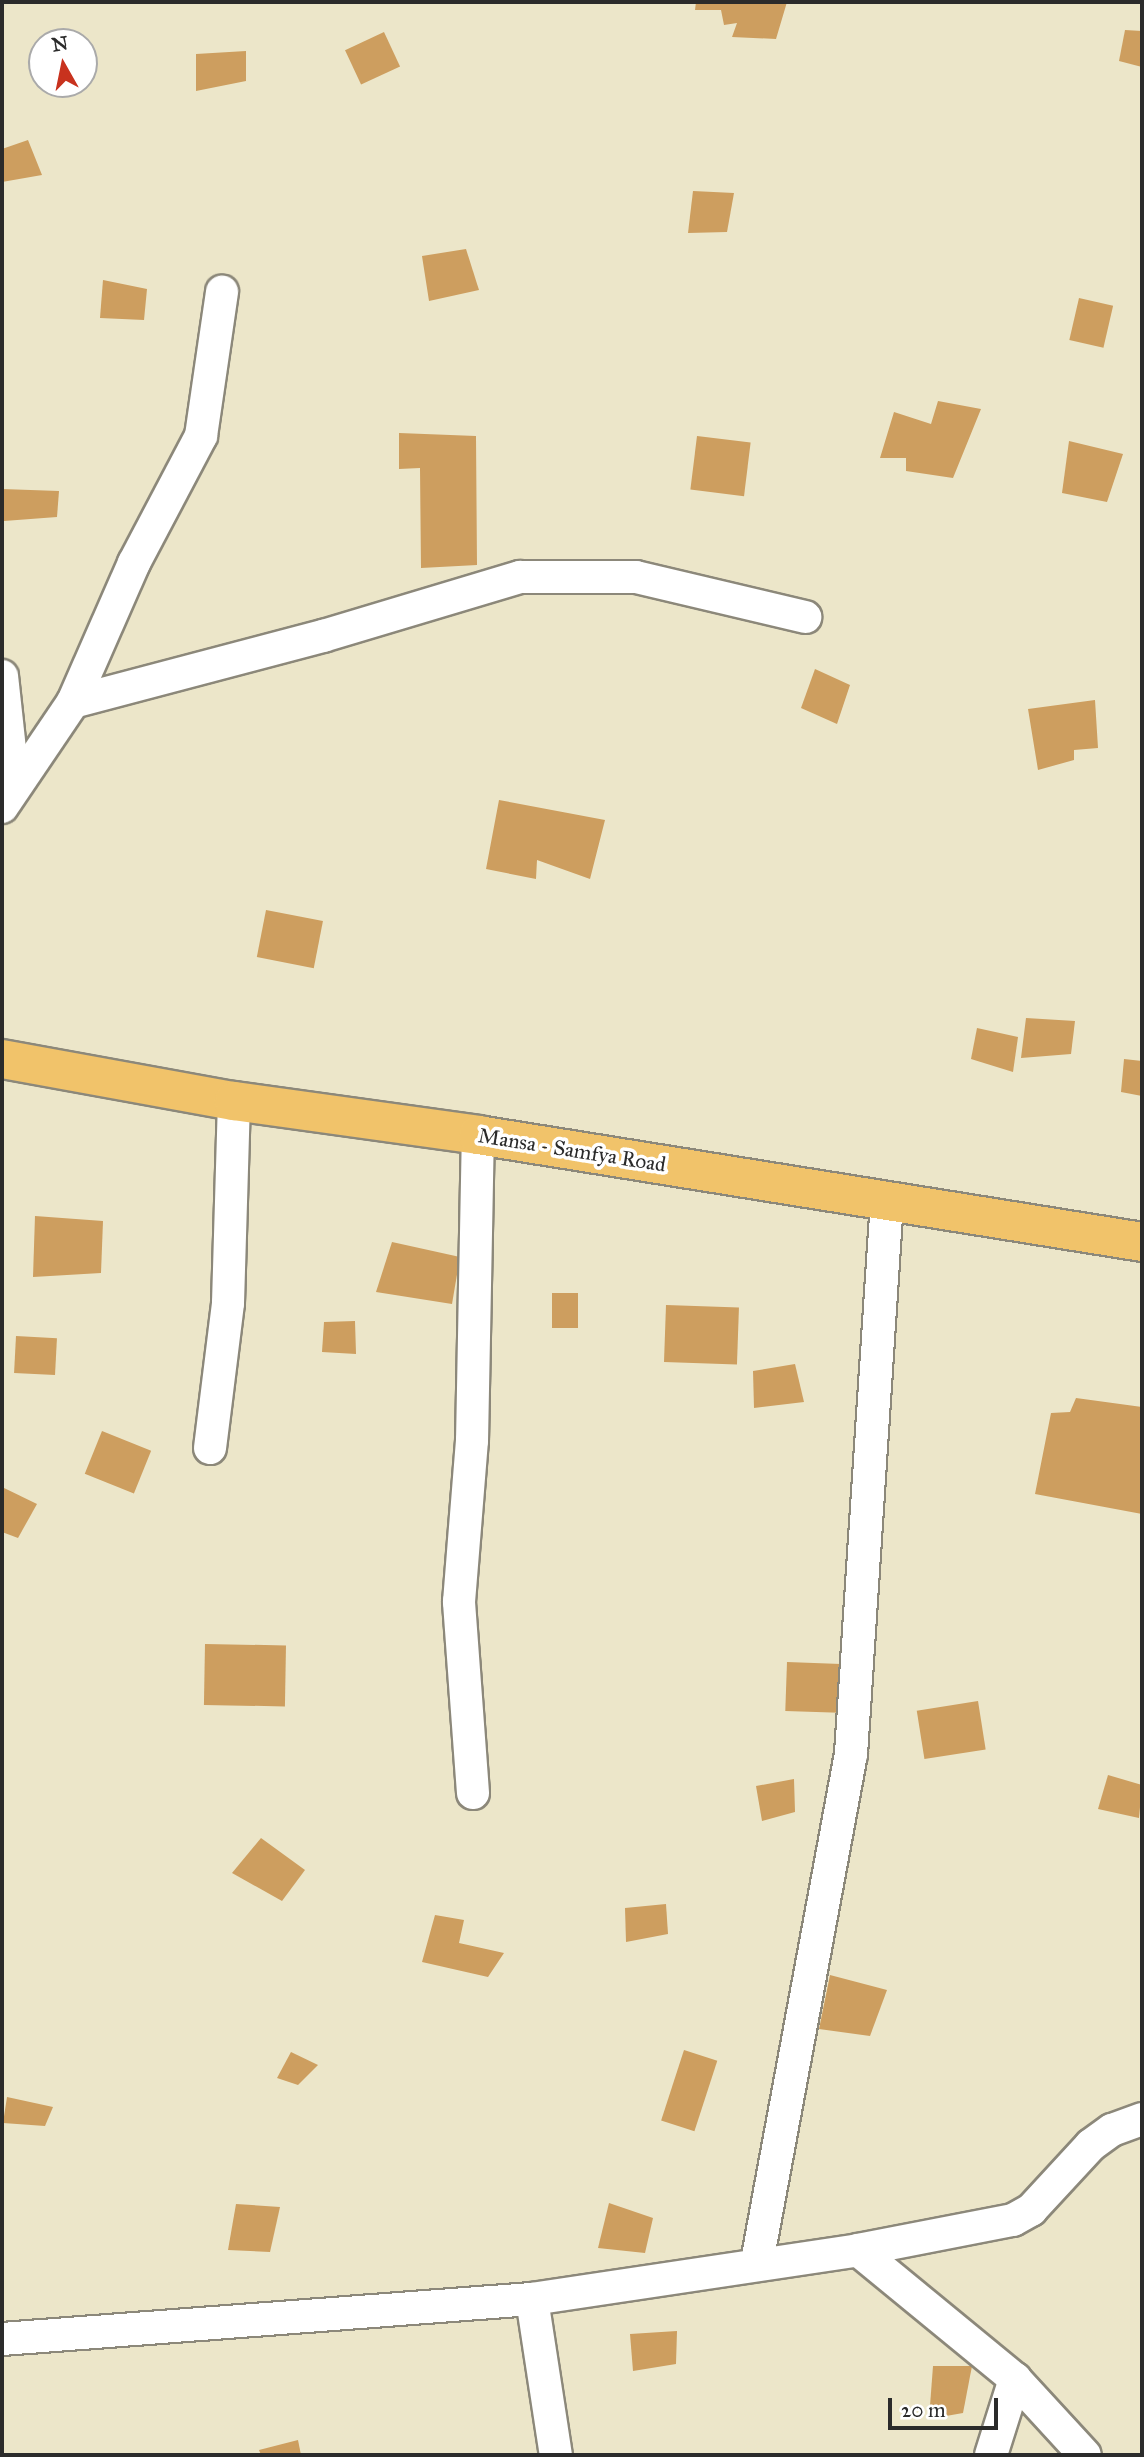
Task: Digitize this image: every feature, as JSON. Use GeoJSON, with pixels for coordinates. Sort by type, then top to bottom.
{"type":"FeatureCollection","features":[{"type":"Feature","properties":{"kind":"main road","name":"Mansa - Samfya Road"},"geometry":{"type":"LineString","coordinates":[[2,1059],[234,1101],[478,1135],[1142,1242]]}},
{"type":"Feature","properties":{"kind":"street"},"geometry":{"type":"LineString","coordinates":[[8,797],[73,702],[134,563],[201,436],[222,292]]}},
{"type":"Feature","properties":{"kind":"street"},"geometry":{"type":"LineString","coordinates":[[73,702],[323,636],[520,577],[636,577],[805,617]]}},
{"type":"Feature","properties":{"kind":"street"},"geometry":{"type":"LineString","coordinates":[[2,676],[8,797]]}},
{"type":"Feature","properties":{"kind":"street"},"geometry":{"type":"LineString","coordinates":[[210,1448],[228,1303],[234,1101]]}},
{"type":"Feature","properties":{"kind":"street"},"geometry":{"type":"LineString","coordinates":[[473,1793],[459,1602],[472,1441],[478,1135]]}},
{"type":"Feature","properties":{"kind":"street"},"geometry":{"type":"LineString","coordinates":[[757,2262],[851,1754],[887,1200]]}},
{"type":"Feature","properties":{"kind":"street"},"geometry":{"type":"LineString","coordinates":[[2,2339],[532,2299],[757,2262],[858,2250],[1013,2220],[1031,2210],[1091,2145],[1112,2130],[1142,2119]]}},
{"type":"Feature","properties":{"kind":"street"},"geometry":{"type":"LineString","coordinates":[[858,2250],[1015,2379],[1085,2455]]}},
{"type":"Feature","properties":{"kind":"street"},"geometry":{"type":"LineString","coordinates":[[532,2299],[556,2455]]}},
{"type":"Feature","properties":{"kind":"street"},"geometry":{"type":"LineString","coordinates":[[991,2455],[1015,2379]]}},
{"type":"Feature","properties":{"kind":"building"},"geometry":{"type":"Polygon","coordinates":[[[696,2],[787,2],[776,39],[732,37],[737,23],[724,25],[721,10],[695,10],[696,2]]]}},
{"type":"Feature","properties":{"kind":"building"},"geometry":{"type":"Polygon","coordinates":[[[1125,30],[1142,31],[1142,67],[1119,61],[1125,30]]]}},
{"type":"Feature","properties":{"kind":"building"},"geometry":{"type":"Polygon","coordinates":[[[384,32],[400,66],[361,85],[345,50],[384,32]]]}},
{"type":"Feature","properties":{"kind":"building"},"geometry":{"type":"Polygon","coordinates":[[[246,51],[246,81],[196,91],[196,54],[246,51]]]}},
{"type":"Feature","properties":{"kind":"building"},"geometry":{"type":"Polygon","coordinates":[[[28,140],[42,175],[2,182],[2,149],[28,140]]]}},
{"type":"Feature","properties":{"kind":"building"},"geometry":{"type":"Polygon","coordinates":[[[693,191],[734,193],[727,232],[688,233],[693,191]]]}},
{"type":"Feature","properties":{"kind":"building"},"geometry":{"type":"Polygon","coordinates":[[[466,249],[479,290],[429,301],[422,256],[466,249]]]}},
{"type":"Feature","properties":{"kind":"building"},"geometry":{"type":"Polygon","coordinates":[[[103,280],[147,289],[144,320],[100,318],[103,280]]]}},
{"type":"Feature","properties":{"kind":"building"},"geometry":{"type":"Polygon","coordinates":[[[1079,298],[1113,306],[1103,348],[1069,340],[1079,298]]]}},
{"type":"Feature","properties":{"kind":"building"},"geometry":{"type":"Polygon","coordinates":[[[938,401],[981,409],[953,478],[906,471],[906,458],[880,458],[894,412],[931,424],[938,401]]]}},
{"type":"Feature","properties":{"kind":"building"},"geometry":{"type":"Polygon","coordinates":[[[399,433],[476,436],[477,565],[421,568],[420,468],[399,469],[399,433]]]}},
{"type":"Feature","properties":{"kind":"building"},"geometry":{"type":"Polygon","coordinates":[[[697,436],[751,443],[744,496],[690,490],[697,436]]]}},
{"type":"Feature","properties":{"kind":"building"},"geometry":{"type":"Polygon","coordinates":[[[1069,441],[1123,454],[1107,502],[1062,493],[1069,441]]]}},
{"type":"Feature","properties":{"kind":"building"},"geometry":{"type":"Polygon","coordinates":[[[2,489],[59,491],[57,517],[4,521],[2,489]]]}},
{"type":"Feature","properties":{"kind":"building"},"geometry":{"type":"Polygon","coordinates":[[[815,669],[850,685],[837,724],[801,708],[815,669]]]}},
{"type":"Feature","properties":{"kind":"building"},"geometry":{"type":"Polygon","coordinates":[[[1095,700],[1098,748],[1074,750],[1074,760],[1038,770],[1028,709],[1095,700]]]}},
{"type":"Feature","properties":{"kind":"building"},"geometry":{"type":"Polygon","coordinates":[[[499,800],[605,820],[590,879],[537,860],[536,879],[486,869],[499,800]]]}},
{"type":"Feature","properties":{"kind":"building"},"geometry":{"type":"Polygon","coordinates":[[[266,910],[323,921],[314,968],[257,957],[266,910]]]}},
{"type":"Feature","properties":{"kind":"building"},"geometry":{"type":"Polygon","coordinates":[[[1026,1018],[1075,1021],[1071,1054],[1021,1058],[1026,1018]]]}},
{"type":"Feature","properties":{"kind":"building"},"geometry":{"type":"Polygon","coordinates":[[[977,1028],[1018,1037],[1013,1072],[971,1059],[977,1028]]]}},
{"type":"Feature","properties":{"kind":"building"},"geometry":{"type":"Polygon","coordinates":[[[1124,1059],[1142,1061],[1142,1096],[1121,1092],[1124,1059]]]}},
{"type":"Feature","properties":{"kind":"building"},"geometry":{"type":"Polygon","coordinates":[[[35,1216],[103,1221],[101,1273],[33,1277],[35,1216]]]}},
{"type":"Feature","properties":{"kind":"building"},"geometry":{"type":"Polygon","coordinates":[[[392,1242],[460,1257],[452,1304],[376,1292],[392,1242]]]}},
{"type":"Feature","properties":{"kind":"building"},"geometry":{"type":"Polygon","coordinates":[[[552,1293],[578,1293],[578,1328],[552,1328],[552,1293]]]}},
{"type":"Feature","properties":{"kind":"building"},"geometry":{"type":"Polygon","coordinates":[[[666,1305],[739,1308],[737,1365],[664,1362],[666,1305]]]}},
{"type":"Feature","properties":{"kind":"building"},"geometry":{"type":"Polygon","coordinates":[[[355,1321],[356,1354],[322,1352],[324,1322],[355,1321]]]}},
{"type":"Feature","properties":{"kind":"building"},"geometry":{"type":"Polygon","coordinates":[[[16,1336],[57,1338],[55,1375],[14,1373],[16,1336]]]}},
{"type":"Feature","properties":{"kind":"building"},"geometry":{"type":"Polygon","coordinates":[[[795,1364],[804,1402],[754,1408],[753,1371],[795,1364]]]}},
{"type":"Feature","properties":{"kind":"building"},"geometry":{"type":"Polygon","coordinates":[[[1076,1398],[1142,1407],[1142,1514],[1035,1494],[1051,1413],[1070,1412],[1076,1398]]]}},
{"type":"Feature","properties":{"kind":"building"},"geometry":{"type":"Polygon","coordinates":[[[102,1431],[151,1451],[134,1494],[85,1474],[102,1431]]]}},
{"type":"Feature","properties":{"kind":"building"},"geometry":{"type":"Polygon","coordinates":[[[2,1487],[37,1504],[18,1538],[2,1532],[2,1487]]]}},
{"type":"Feature","properties":{"kind":"building"},"geometry":{"type":"Polygon","coordinates":[[[205,1644],[286,1645],[285,1706],[204,1705],[205,1644]]]}},
{"type":"Feature","properties":{"kind":"building"},"geometry":{"type":"Polygon","coordinates":[[[787,1662],[841,1664],[839,1713],[785,1711],[787,1662]]]}},
{"type":"Feature","properties":{"kind":"building"},"geometry":{"type":"Polygon","coordinates":[[[978,1701],[986,1749],[924,1759],[917,1711],[978,1701]]]}},
{"type":"Feature","properties":{"kind":"building"},"geometry":{"type":"Polygon","coordinates":[[[1108,1775],[1142,1785],[1139,1818],[1098,1809],[1108,1775]]]}},
{"type":"Feature","properties":{"kind":"building"},"geometry":{"type":"Polygon","coordinates":[[[794,1779],[795,1812],[762,1821],[756,1786],[794,1779]]]}},
{"type":"Feature","properties":{"kind":"building"},"geometry":{"type":"Polygon","coordinates":[[[261,1838],[305,1870],[282,1901],[232,1873],[261,1838]]]}},
{"type":"Feature","properties":{"kind":"building"},"geometry":{"type":"Polygon","coordinates":[[[666,1904],[668,1934],[626,1942],[625,1908],[666,1904]]]}},
{"type":"Feature","properties":{"kind":"building"},"geometry":{"type":"Polygon","coordinates":[[[435,1915],[464,1920],[459,1943],[504,1953],[488,1977],[422,1962],[435,1915]]]}},
{"type":"Feature","properties":{"kind":"building"},"geometry":{"type":"Polygon","coordinates":[[[830,1975],[887,1990],[870,2036],[819,2029],[830,1975]]]}},
{"type":"Feature","properties":{"kind":"building"},"geometry":{"type":"Polygon","coordinates":[[[684,2050],[717,2061],[694,2131],[661,2120],[684,2050]]]}},
{"type":"Feature","properties":{"kind":"building"},"geometry":{"type":"Polygon","coordinates":[[[291,2052],[318,2065],[298,2085],[277,2078],[291,2052]]]}},
{"type":"Feature","properties":{"kind":"building"},"geometry":{"type":"Polygon","coordinates":[[[7,2097],[53,2107],[45,2126],[3,2123],[7,2097]]]}},
{"type":"Feature","properties":{"kind":"building"},"geometry":{"type":"Polygon","coordinates":[[[609,2203],[653,2218],[645,2253],[598,2248],[609,2203]]]}},
{"type":"Feature","properties":{"kind":"building"},"geometry":{"type":"Polygon","coordinates":[[[236,2204],[280,2207],[270,2252],[228,2250],[236,2204]]]}},
{"type":"Feature","properties":{"kind":"building"},"geometry":{"type":"Polygon","coordinates":[[[677,2331],[676,2364],[633,2371],[630,2334],[677,2331]]]}},
{"type":"Feature","properties":{"kind":"building"},"geometry":{"type":"Polygon","coordinates":[[[933,2366],[972,2366],[963,2413],[929,2419],[933,2366]]]}},
{"type":"Feature","properties":{"kind":"building"},"geometry":{"type":"Polygon","coordinates":[[[298,2440],[301,2455],[261,2455],[259,2450],[298,2440]]]}}]}
